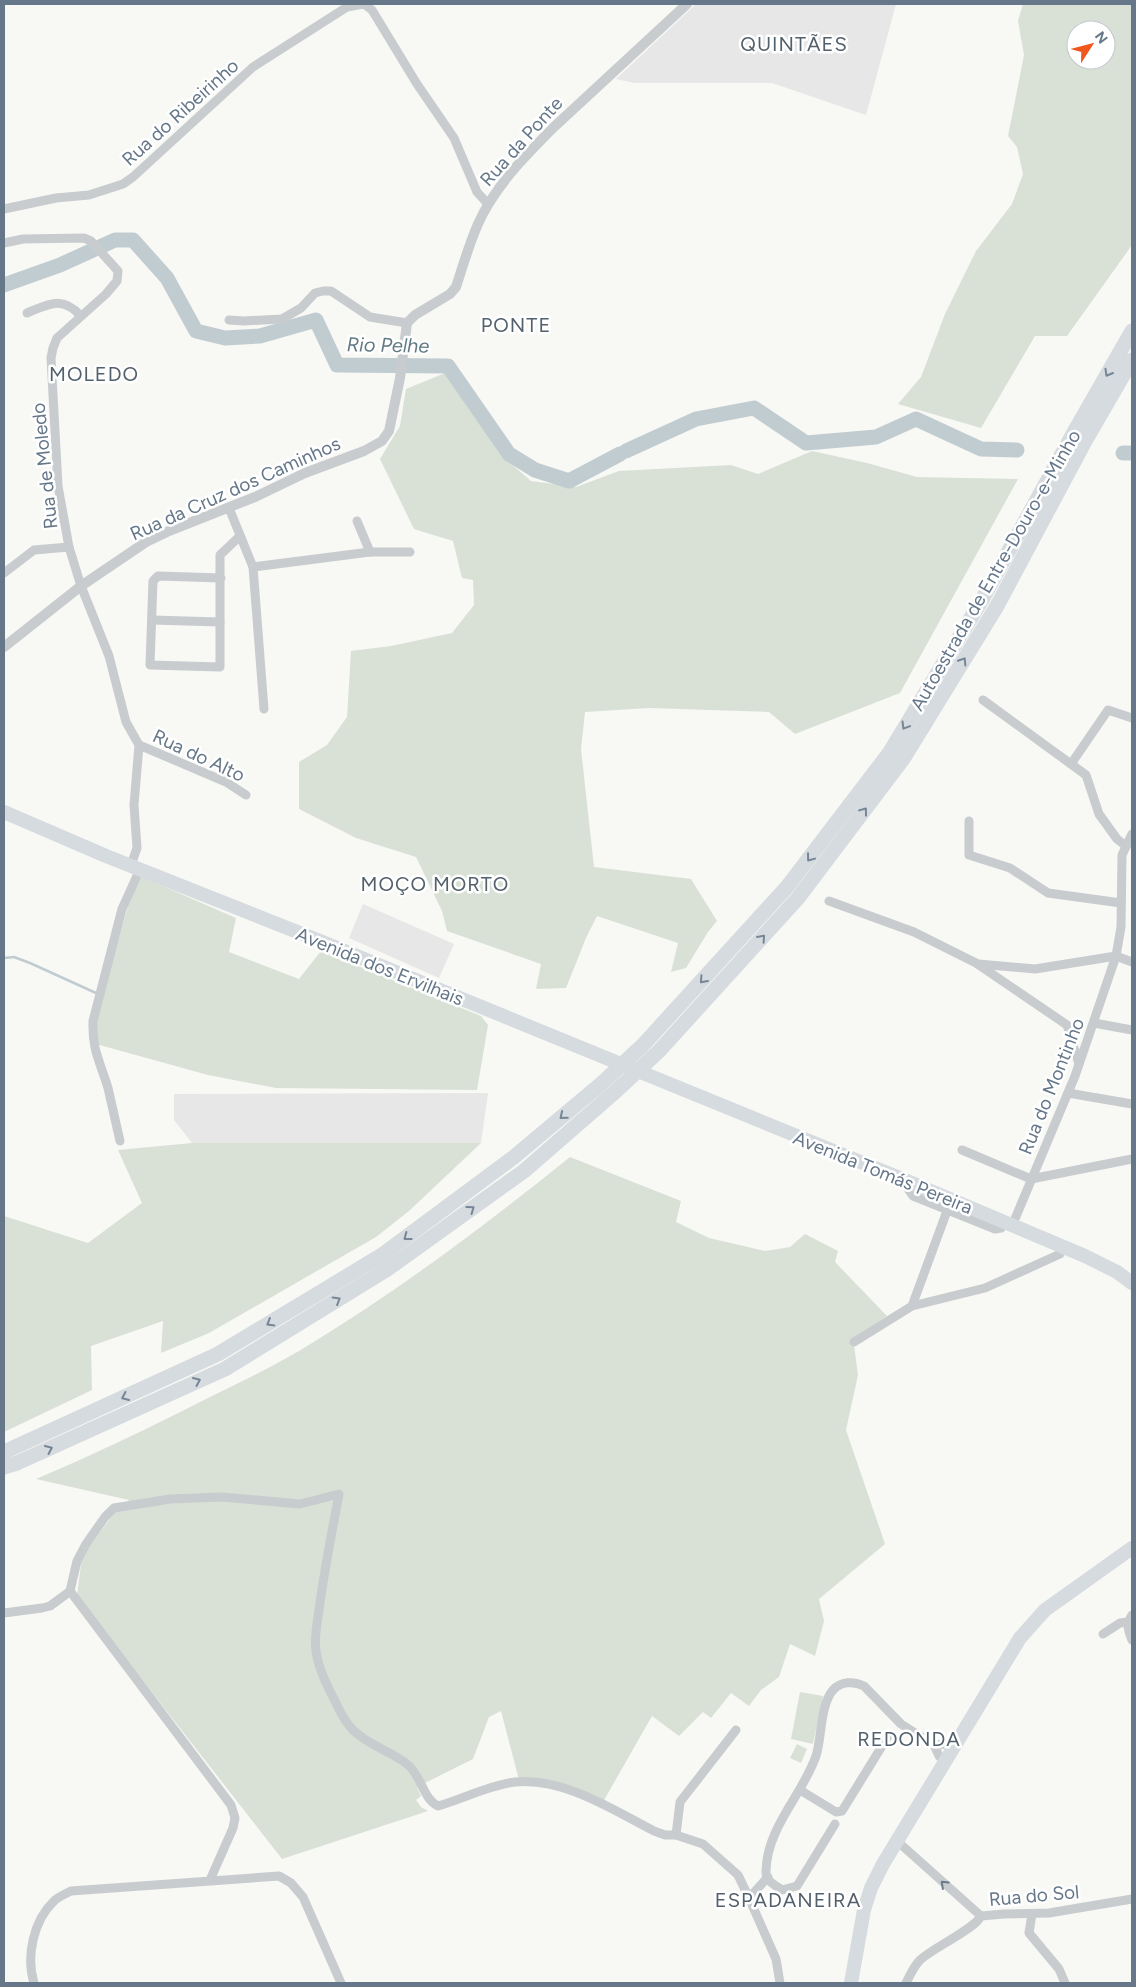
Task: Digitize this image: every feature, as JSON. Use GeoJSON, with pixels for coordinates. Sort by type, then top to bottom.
{"type":"FeatureCollection","features":[{"type":"Feature","properties":{"kind":"highway","name":"Autoestrada de Entre-Douro-e-Minho"},"geometry":{"type":"LineString","coordinates":[[4,1452],[218,1354],[382,1255],[514,1157],[601,1084],[643,1045],[787,888],[890,752],[983,598],[1132,331]]}},
{"type":"Feature","properties":{"kind":"highway","name":"Autoestrada de Entre-Douro-e-Minho"},"geometry":{"type":"LineString","coordinates":[[4,1467],[18,1463],[225,1368],[389,1268],[524,1170],[659,1051],[798,898],[903,759],[997,606],[1084,442],[1132,360]]}},
{"type":"Feature","properties":{"kind":"main road","name":"Avenida dos Ervilhais"},"geometry":{"type":"LineString","coordinates":[[4,812],[629,1068]]}},
{"type":"Feature","properties":{"kind":"main road","name":"Avenida Tomás Pereira"},"geometry":{"type":"LineString","coordinates":[[629,1068],[907,1181],[1104,1264],[1132,1283]]}},
{"type":"Feature","properties":{"kind":"main road"},"geometry":{"type":"LineString","coordinates":[[851,1983],[864,1910],[871,1888],[897,1841],[1020,1638],[1036,1619],[1056,1601],[1132,1548]]}},
{"type":"Feature","properties":{"kind":"street","name":"Rua do Ribeirinho"},"geometry":{"type":"LineString","coordinates":[[4,209],[56,198],[89,195],[122,184],[134,177],[253,67],[347,7],[364,4],[372,10],[417,84],[454,138],[477,192],[488,204]]}},
{"type":"Feature","properties":{"kind":"street","name":"Rua da Ponte"},"geometry":{"type":"LineString","coordinates":[[407,324],[415,315],[450,294],[456,287],[477,225],[488,204],[523,160],[554,127],[687,4]]}},
{"type":"Feature","properties":{"kind":"street","name":"Rua de Moledo"},"geometry":{"type":"LineString","coordinates":[[4,243],[31,239],[84,238],[91,241],[118,271],[117,281],[106,294],[57,338],[51,358],[58,486],[69,546],[81,586],[109,656],[126,722],[139,746]]}},
{"type":"Feature","properties":{"kind":"street"},"geometry":{"type":"LineString","coordinates":[[229,320],[282,319],[301,308],[315,293],[331,291],[370,317],[407,324]]}},
{"type":"Feature","properties":{"kind":"street"},"geometry":{"type":"LineString","coordinates":[[27,313],[51,303],[63,302],[81,316]]}},
{"type":"Feature","properties":{"kind":"street","name":"Rua da Cruz dos Caminhos"},"geometry":{"type":"LineString","coordinates":[[4,647],[81,586],[124,556],[158,536],[229,508],[312,470],[364,451],[382,441],[389,431],[400,378],[407,324]]}},
{"type":"Feature","properties":{"kind":"street"},"geometry":{"type":"LineString","coordinates":[[229,508],[253,567],[264,709]]}},
{"type":"Feature","properties":{"kind":"street"},"geometry":{"type":"LineString","coordinates":[[357,521],[370,552]]}},
{"type":"Feature","properties":{"kind":"street"},"geometry":{"type":"LineString","coordinates":[[221,578],[158,576],[153,581],[150,665],[220,667],[221,578],[220,555],[240,536]]}},
{"type":"Feature","properties":{"kind":"street"},"geometry":{"type":"LineString","coordinates":[[4,573],[34,550],[69,546]]}},
{"type":"Feature","properties":{"kind":"street"},"geometry":{"type":"LineString","coordinates":[[253,567],[370,552],[410,552]]}},
{"type":"Feature","properties":{"kind":"street"},"geometry":{"type":"LineString","coordinates":[[152,620],[220,622]]}},
{"type":"Feature","properties":{"kind":"street"},"geometry":{"type":"LineString","coordinates":[[983,700],[1086,775],[1099,814],[1117,839],[1126,846]]}},
{"type":"Feature","properties":{"kind":"street"},"geometry":{"type":"LineString","coordinates":[[1071,764],[1108,710],[1132,718]]}},
{"type":"Feature","properties":{"kind":"street"},"geometry":{"type":"LineString","coordinates":[[120,1141],[107,1086],[95,1053],[92,1036],[93,1021],[135,867],[137,848],[134,805],[139,746]]}},
{"type":"Feature","properties":{"kind":"street","name":"Rua do Alto"},"geometry":{"type":"LineString","coordinates":[[139,746],[226,782],[246,795]]}},
{"type":"Feature","properties":{"kind":"street"},"geometry":{"type":"LineString","coordinates":[[969,821],[969,854],[1010,868],[1048,893],[1121,903]]}},
{"type":"Feature","properties":{"kind":"street","name":"Rua do Montinho"},"geometry":{"type":"LineString","coordinates":[[1009,1224],[1031,1179],[1068,1093],[1116,956],[1121,927],[1122,855],[1132,834]]}},
{"type":"Feature","properties":{"kind":"street"},"geometry":{"type":"LineString","coordinates":[[829,901],[914,932],[976,963],[1067,1025],[1079,1064]]}},
{"type":"Feature","properties":{"kind":"street"},"geometry":{"type":"LineString","coordinates":[[976,963],[1035,969],[1116,956],[1132,962]]}},
{"type":"Feature","properties":{"kind":"street"},"geometry":{"type":"LineString","coordinates":[[1094,1023],[1132,1030]]}},
{"type":"Feature","properties":{"kind":"street"},"geometry":{"type":"LineString","coordinates":[[1068,1093],[1132,1104]]}},
{"type":"Feature","properties":{"kind":"street"},"geometry":{"type":"LineString","coordinates":[[962,1150],[1031,1179],[1132,1159]]}},
{"type":"Feature","properties":{"kind":"street"},"geometry":{"type":"LineString","coordinates":[[907,1181],[908,1189],[913,1196],[995,1229],[1009,1224]]}},
{"type":"Feature","properties":{"kind":"street"},"geometry":{"type":"LineString","coordinates":[[912,1306],[948,1210]]}},
{"type":"Feature","properties":{"kind":"street"},"geometry":{"type":"LineString","coordinates":[[854,1342],[912,1306],[985,1288],[1060,1254],[1063,1247]]}},
{"type":"Feature","properties":{"kind":"street"},"geometry":{"type":"LineString","coordinates":[[4,1612],[42,1608],[55,1602],[70,1591],[81,1552],[105,1517],[114,1508],[170,1499],[222,1497],[300,1504],[339,1494],[315,1634],[316,1653],[325,1682],[351,1728],[362,1737],[395,1755],[409,1766],[419,1778],[432,1804],[438,1806],[498,1786],[514,1782],[529,1782],[568,1790],[592,1799],[654,1832],[676,1835],[703,1844],[738,1875],[776,1959],[778,1981]]}},
{"type":"Feature","properties":{"kind":"street"},"geometry":{"type":"LineString","coordinates":[[70,1591],[231,1805],[235,1818],[233,1828],[210,1880]]}},
{"type":"Feature","properties":{"kind":"street"},"geometry":{"type":"LineString","coordinates":[[1103,1634],[1130,1619]]}},
{"type":"Feature","properties":{"kind":"street"},"geometry":{"type":"LineString","coordinates":[[1130,1619],[1128,1630],[1132,1640]]}},
{"type":"Feature","properties":{"kind":"street"},"geometry":{"type":"LineString","coordinates":[[836,1824],[797,1886],[782,1890],[769,1881],[765,1873],[774,1832],[800,1790],[816,1755],[830,1696],[836,1687],[842,1684],[857,1682],[864,1686],[902,1724],[934,1745],[939,1756],[950,1755],[947,1744],[934,1745]]}},
{"type":"Feature","properties":{"kind":"street"},"geometry":{"type":"LineString","coordinates":[[676,1835],[680,1802],[736,1730]]}},
{"type":"Feature","properties":{"kind":"street"},"geometry":{"type":"LineString","coordinates":[[800,1790],[836,1812],[842,1811],[886,1738]]}},
{"type":"Feature","properties":{"kind":"street"},"geometry":{"type":"LineString","coordinates":[[897,1841],[981,1916]]}},
{"type":"Feature","properties":{"kind":"street"},"geometry":{"type":"LineString","coordinates":[[34,1983],[31,1976],[30,1951],[36,1930],[47,1908],[56,1899],[71,1891],[279,1876],[291,1883],[303,1897],[341,1983]]}},
{"type":"Feature","properties":{"kind":"street"},"geometry":{"type":"LineString","coordinates":[[749,1898],[768,1877]]}},
{"type":"Feature","properties":{"kind":"street","name":"Rua do Sol"},"geometry":{"type":"LineString","coordinates":[[906,1983],[921,1960],[948,1940],[975,1925],[981,1916],[1050,1913],[1132,1899]]}},
{"type":"Feature","properties":{"kind":"street"},"geometry":{"type":"LineString","coordinates":[[1032,1914],[1029,1933],[1059,1969],[1065,1983]]}},
{"type":"Feature","properties":{"kind":"shaded area"},"geometry":{"type":"Polygon","coordinates":[[[696,4],[896,4],[866,115],[772,83],[635,83],[616,79],[696,4]]]}},
{"type":"Feature","properties":{"kind":"shaded area"},"geometry":{"type":"Polygon","coordinates":[[[1023,4],[1132,4],[1132,245],[1067,336],[1035,336],[981,428],[898,404],[921,377],[945,314],[976,251],[1012,204],[1023,174],[1017,147],[1008,136],[1024,55],[1018,21],[1023,4]]]}},
{"type":"Feature","properties":{"kind":"shaded area"},"geometry":{"type":"Polygon","coordinates":[[[445,373],[501,455],[531,481],[576,487],[619,471],[731,465],[758,474],[812,451],[867,463],[917,477],[1018,479],[900,693],[795,734],[769,712],[649,708],[585,712],[581,749],[594,867],[691,879],[717,921],[686,968],[671,972],[678,943],[597,916],[566,988],[536,989],[541,964],[447,931],[442,911],[416,857],[356,838],[299,809],[299,762],[327,745],[347,717],[351,651],[391,646],[452,633],[474,605],[473,580],[462,578],[453,541],[414,529],[380,459],[400,426],[406,389],[445,373]]]}},
{"type":"Feature","properties":{"kind":"shaded area"},"geometry":{"type":"Polygon","coordinates":[[[142,877],[236,918],[229,952],[299,979],[321,951],[481,1016],[488,1025],[477,1090],[276,1088],[208,1075],[96,1044],[95,1023],[128,906],[137,880],[142,877]]]}},
{"type":"Feature","properties":{"kind":"shaded area"},"geometry":{"type":"Polygon","coordinates":[[[363,904],[454,944],[439,978],[349,938],[363,904]]]}},
{"type":"Feature","properties":{"kind":"shaded area"},"geometry":{"type":"Polygon","coordinates":[[[488,1093],[481,1143],[192,1143],[174,1120],[174,1094],[488,1093]]]}},
{"type":"Feature","properties":{"kind":"shaded area"},"geometry":{"type":"Polygon","coordinates":[[[192,1143],[481,1143],[409,1211],[376,1237],[209,1333],[161,1353],[163,1321],[91,1346],[92,1390],[4,1432],[4,1216],[88,1243],[142,1203],[118,1150],[192,1143]]]}},
{"type":"Feature","properties":{"kind":"shaded area"},"geometry":{"type":"Polygon","coordinates":[[[570,1157],[681,1201],[676,1222],[709,1238],[765,1251],[790,1247],[805,1234],[838,1251],[835,1262],[887,1316],[853,1338],[858,1375],[846,1430],[885,1544],[819,1599],[824,1621],[815,1656],[790,1644],[779,1677],[761,1690],[749,1706],[731,1693],[711,1718],[703,1712],[679,1736],[652,1716],[603,1802],[562,1784],[541,1780],[519,1780],[501,1711],[489,1717],[473,1759],[417,1787],[421,1796],[416,1800],[421,1807],[428,1811],[282,1859],[77,1596],[82,1556],[113,1515],[129,1500],[36,1479],[142,1431],[299,1351],[411,1278],[476,1231],[570,1157]]]}},
{"type":"Feature","properties":{"kind":"shaded area"},"geometry":{"type":"Polygon","coordinates":[[[800,1692],[823,1696],[813,1744],[791,1739],[800,1692]]]}},
{"type":"Feature","properties":{"kind":"shaded area"},"geometry":{"type":"Polygon","coordinates":[[[797,1744],[807,1749],[801,1763],[790,1758],[797,1744]]]}},
{"type":"Feature","properties":{"kind":"waterway","name":"Rio Pelhe"},"geometry":{"type":"LineString","coordinates":[[4,285],[60,265],[115,240],[133,240],[167,278],[196,331],[225,338],[260,336],[316,320],[337,365],[448,366],[509,454],[535,470],[569,481],[620,454]]}},
{"type":"Feature","properties":{"kind":"waterway","name":"Rio Pelhe"},"geometry":{"type":"LineString","coordinates":[[626,451],[696,419],[754,408],[806,443],[876,437],[916,419],[981,449],[1017,450]]}},
{"type":"Feature","properties":{"kind":"waterway","name":"Rio Pelhe"},"geometry":{"type":"LineString","coordinates":[[1123,453],[1132,453]]}},
{"type":"Feature","properties":{"kind":"waterway"},"geometry":{"type":"LineString","coordinates":[[4,958],[14,957],[30,963],[96,993]]}},
{"type":"Feature","properties":{"kind":"district","name":"QUINTÃES"},"geometry":{"type":"Point","coordinates":[794,44]}},
{"type":"Feature","properties":{"kind":"district","name":"PONTE"},"geometry":{"type":"Point","coordinates":[516,325]}},
{"type":"Feature","properties":{"kind":"district","name":"MOLEDO"},"geometry":{"type":"Point","coordinates":[94,374]}},
{"type":"Feature","properties":{"kind":"district","name":"MOÇO MORTO"},"geometry":{"type":"Point","coordinates":[435,884]}},
{"type":"Feature","properties":{"kind":"district","name":"REDONDA"},"geometry":{"type":"Point","coordinates":[909,1739]}},
{"type":"Feature","properties":{"kind":"district","name":"ESPADANEIRA"},"geometry":{"type":"Point","coordinates":[788,1900]}}]}
